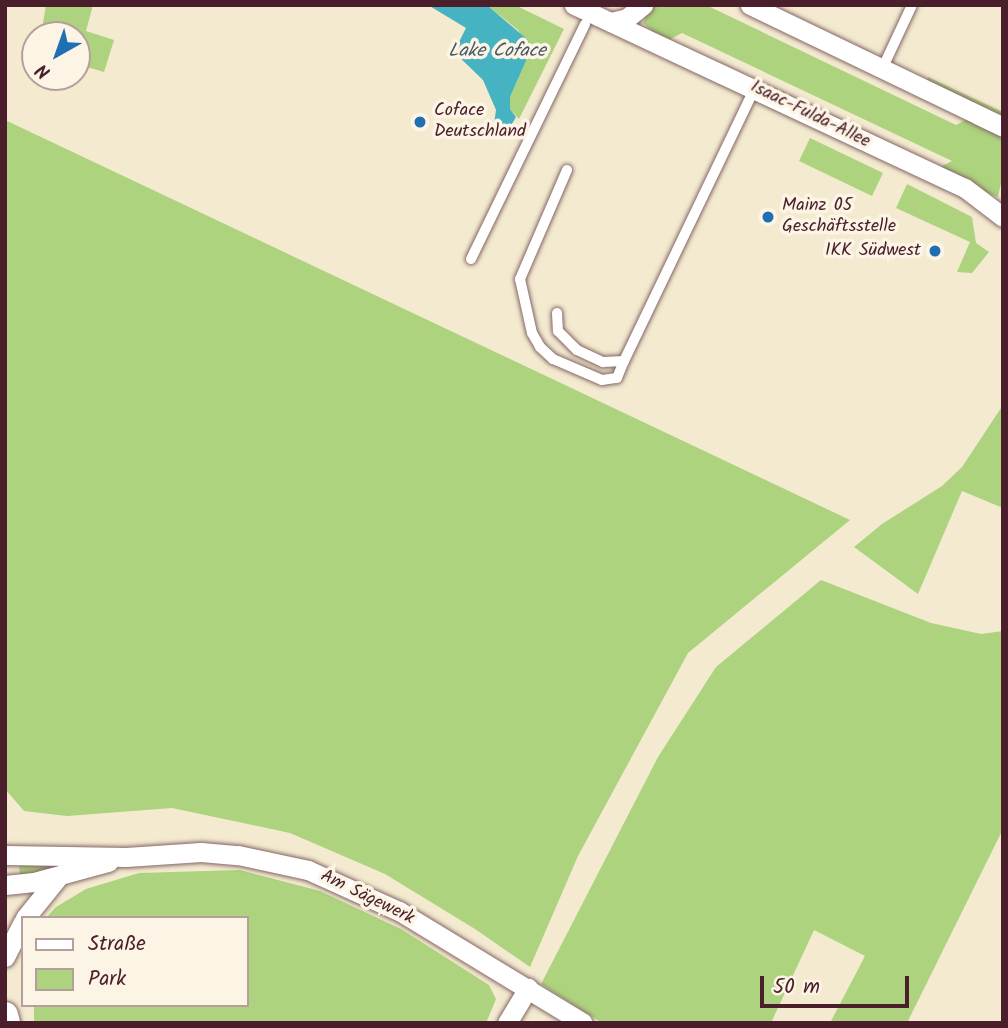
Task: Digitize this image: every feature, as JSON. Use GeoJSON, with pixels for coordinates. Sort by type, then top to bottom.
{"type":"FeatureCollection","features":[{"type":"Feature","properties":{"kind":"main road"},"geometry":{"type":"LineString","coordinates":[[5,1015],[6,1023]]}},
{"type":"Feature","properties":{"kind":"street","name":"Isaac-Fulda-Allee"},"geometry":{"type":"LineString","coordinates":[[575,5],[964,188],[1003,217]]}},
{"type":"Feature","properties":{"kind":"street"},"geometry":{"type":"LineString","coordinates":[[611,23],[627,18],[643,5]]}},
{"type":"Feature","properties":{"kind":"street"},"geometry":{"type":"LineString","coordinates":[[750,5],[1003,127]]}},
{"type":"Feature","properties":{"kind":"street","name":"Am Sägewerk"},"geometry":{"type":"LineString","coordinates":[[5,855],[126,857],[201,852],[238,855],[308,870],[399,911],[528,988],[570,1019]]}},
{"type":"Feature","properties":{"kind":"street","name":"Am Sägewerk"},"geometry":{"type":"LineString","coordinates":[[5,885],[16,886],[126,857]]}},
{"type":"Feature","properties":{"kind":"street"},"geometry":{"type":"LineString","coordinates":[[27,916],[59,876]]}},
{"type":"Feature","properties":{"kind":"street"},"geometry":{"type":"LineString","coordinates":[[5,957],[21,926]]}},
{"type":"Feature","properties":{"kind":"street"},"geometry":{"type":"LineString","coordinates":[[507,1023],[528,988]]}},
{"type":"Feature","properties":{"kind":"lane"},"geometry":{"type":"LineString","coordinates":[[883,67],[912,5]]}},
{"type":"Feature","properties":{"kind":"lane"},"geometry":{"type":"LineString","coordinates":[[471,260],[585,24]]}},
{"type":"Feature","properties":{"kind":"lane"},"geometry":{"type":"LineString","coordinates":[[567,170],[520,279],[532,333],[540,347],[553,359],[602,380],[617,378],[755,88]]}},
{"type":"Feature","properties":{"kind":"lane"},"geometry":{"type":"LineString","coordinates":[[557,313],[558,331],[577,350],[603,362],[624,361]]}},
{"type":"Feature","properties":{"kind":"green space"},"geometry":{"type":"Polygon","coordinates":[[[46,5],[93,5],[89,21],[43,21],[46,5]]]}},
{"type":"Feature","properties":{"kind":"green space"},"geometry":{"type":"Polygon","coordinates":[[[487,5],[515,5],[564,29],[519,119],[510,109],[510,97],[530,52],[518,30],[487,5]]]}},
{"type":"Feature","properties":{"kind":"green space"},"geometry":{"type":"Polygon","coordinates":[[[651,5],[706,5],[956,125],[973,116],[1003,133],[1003,174],[998,197],[934,170],[952,161],[682,33],[665,42],[643,23],[651,5]]]}},
{"type":"Feature","properties":{"kind":"green space"},"geometry":{"type":"Polygon","coordinates":[[[91,33],[114,40],[104,72],[91,68],[91,33]]]}},
{"type":"Feature","properties":{"kind":"green space"},"geometry":{"type":"Polygon","coordinates":[[[928,77],[1003,112],[1003,119],[926,82],[928,77]]]}},
{"type":"Feature","properties":{"kind":"green space"},"geometry":{"type":"Polygon","coordinates":[[[5,120],[850,520],[688,653],[578,856],[530,967],[475,929],[385,874],[290,833],[172,808],[67,816],[24,811],[5,789],[5,120]]]}},
{"type":"Feature","properties":{"kind":"green space"},"geometry":{"type":"Polygon","coordinates":[[[810,138],[883,173],[872,196],[799,161],[810,138]]]}},
{"type":"Feature","properties":{"kind":"green space"},"geometry":{"type":"Polygon","coordinates":[[[907,184],[972,217],[976,243],[989,252],[972,273],[957,272],[970,242],[896,208],[907,184]]]}},
{"type":"Feature","properties":{"kind":"green space"},"geometry":{"type":"Polygon","coordinates":[[[1003,405],[1003,508],[962,491],[918,594],[854,547],[882,524],[942,486],[962,467],[1003,405]]]}},
{"type":"Feature","properties":{"kind":"green space"},"geometry":{"type":"Polygon","coordinates":[[[821,580],[931,623],[981,634],[1003,631],[1003,829],[907,1023],[830,1023],[865,956],[814,930],[771,1023],[602,1023],[541,984],[658,757],[716,667],[821,580]]]}},
{"type":"Feature","properties":{"kind":"green space"},"geometry":{"type":"Polygon","coordinates":[[[54,864],[56,869],[20,877],[19,865],[54,864]]]}},
{"type":"Feature","properties":{"kind":"green space"},"geometry":{"type":"Polygon","coordinates":[[[240,870],[320,891],[401,929],[489,985],[496,999],[486,1023],[34,1023],[34,1007],[248,1007],[248,916],[48,916],[56,907],[86,889],[139,873],[240,870]]]}},
{"type":"Feature","properties":{"kind":"water","name":"Lake Coface"},"geometry":{"type":"Polygon","coordinates":[[[428,5],[487,5],[528,40],[530,52],[510,97],[510,109],[516,117],[506,134],[494,124],[496,110],[483,80],[454,52],[466,28],[428,5]]]}},
{"type":"Feature","properties":{"kind":"place","name":"Coface Deutschland"},"geometry":{"type":"Point","coordinates":[420,122]}},
{"type":"Feature","properties":{"kind":"place","name":"Mainz 05 Geschäftsstelle"},"geometry":{"type":"Point","coordinates":[768,217]}},
{"type":"Feature","properties":{"kind":"place","name":"IKK Südwest"},"geometry":{"type":"Point","coordinates":[935,251]}}]}
